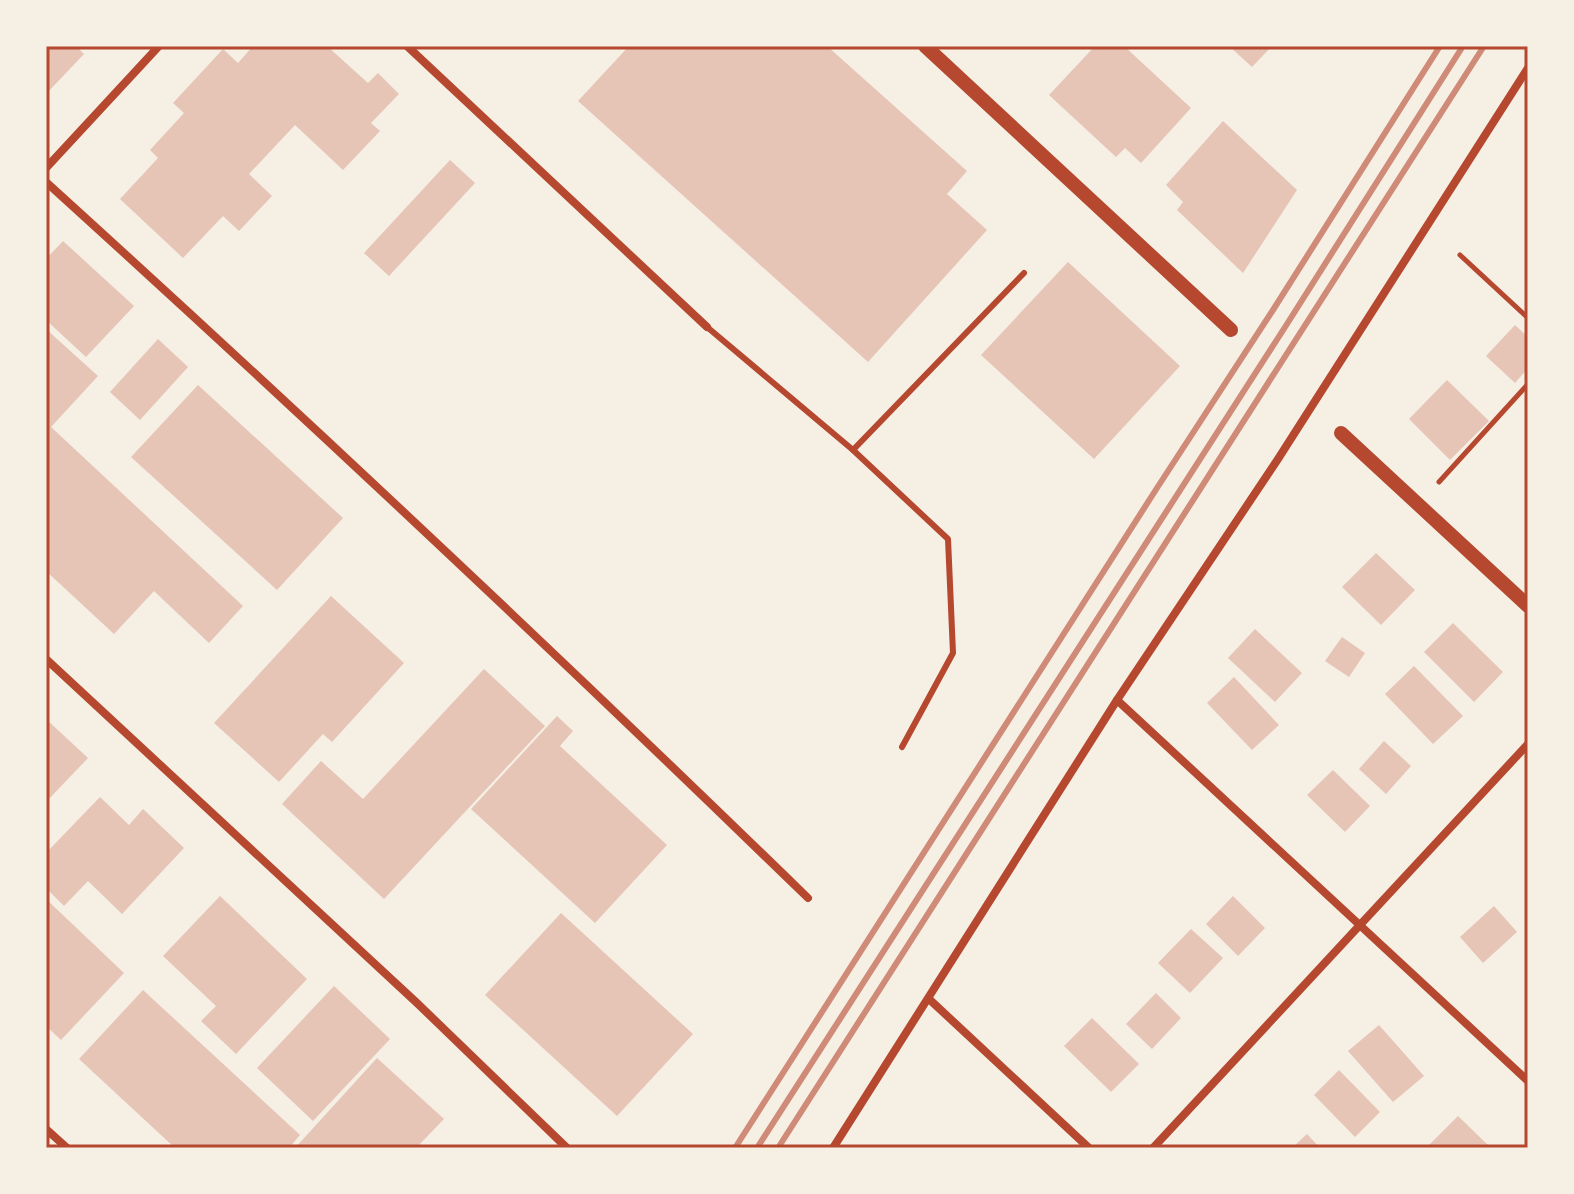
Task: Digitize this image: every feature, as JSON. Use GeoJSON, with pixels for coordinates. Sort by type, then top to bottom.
{"type":"FeatureCollection","features":[{"type":"Feature","properties":{"kind":"street"},"geometry":{"type":"LineString","coordinates":[[46,168],[159,46]]}},
{"type":"Feature","properties":{"kind":"street"},"geometry":{"type":"LineString","coordinates":[[407,46],[707,327]]}},
{"type":"Feature","properties":{"kind":"street"},"geometry":{"type":"LineString","coordinates":[[925,46],[1231,330]]}},
{"type":"Feature","properties":{"kind":"street"},"geometry":{"type":"LineString","coordinates":[[833,1148],[1117,700],[1278,459],[1528,68]]}},
{"type":"Feature","properties":{"kind":"street"},"geometry":{"type":"LineString","coordinates":[[46,182],[210,331],[808,898]]}},
{"type":"Feature","properties":{"kind":"street"},"geometry":{"type":"LineString","coordinates":[[1341,433],[1528,606]]}},
{"type":"Feature","properties":{"kind":"street"},"geometry":{"type":"LineString","coordinates":[[46,659],[417,1003],[567,1148]]}},
{"type":"Feature","properties":{"kind":"street"},"geometry":{"type":"LineString","coordinates":[[1117,700],[1528,1081]]}},
{"type":"Feature","properties":{"kind":"street"},"geometry":{"type":"LineString","coordinates":[[1153,1148],[1528,744]]}},
{"type":"Feature","properties":{"kind":"street"},"geometry":{"type":"LineString","coordinates":[[929,999],[1089,1148]]}},
{"type":"Feature","properties":{"kind":"street"},"geometry":{"type":"LineString","coordinates":[[46,1129],[67,1148]]}},
{"type":"Feature","properties":{"kind":"lane"},"geometry":{"type":"LineString","coordinates":[[853,450],[1024,273]]}},
{"type":"Feature","properties":{"kind":"lane"},"geometry":{"type":"LineString","coordinates":[[707,327],[853,450],[948,539],[953,653],[902,747]]}},
{"type":"Feature","properties":{"kind":"path"},"geometry":{"type":"LineString","coordinates":[[1460,255],[1528,318]]}},
{"type":"Feature","properties":{"kind":"path"},"geometry":{"type":"LineString","coordinates":[[1439,482],[1528,384]]}},
{"type":"Feature","properties":{"kind":"building"},"geometry":{"type":"Polygon","coordinates":[[[46,46],[76,46],[84,54],[46,94],[46,46]]]}},
{"type":"Feature","properties":{"kind":"building"},"geometry":{"type":"Polygon","coordinates":[[[253,46],[327,46],[368,83],[378,73],[399,94],[371,123],[380,131],[343,170],[295,125],[249,174],[272,196],[239,231],[223,216],[183,258],[120,199],[158,158],[150,150],[184,113],[173,103],[223,49],[238,63],[253,46]]]}},
{"type":"Feature","properties":{"kind":"building"},"geometry":{"type":"Polygon","coordinates":[[[629,46],[827,46],[967,171],[947,194],[987,230],[868,362],[578,101],[629,46]]]}},
{"type":"Feature","properties":{"kind":"building"},"geometry":{"type":"Polygon","coordinates":[[[1095,46],[1124,46],[1191,108],[1141,163],[1125,148],[1116,157],[1049,95],[1095,46]]]}},
{"type":"Feature","properties":{"kind":"building"},"geometry":{"type":"Polygon","coordinates":[[[1229,46],[1272,46],[1252,67],[1229,46]]]}},
{"type":"Feature","properties":{"kind":"building"},"geometry":{"type":"Polygon","coordinates":[[[1223,121],[1297,190],[1243,273],[1177,210],[1183,202],[1166,185],[1223,121]]]}},
{"type":"Feature","properties":{"kind":"building"},"geometry":{"type":"Polygon","coordinates":[[[450,160],[475,183],[389,276],[364,253],[450,160]]]}},
{"type":"Feature","properties":{"kind":"building"},"geometry":{"type":"Polygon","coordinates":[[[63,241],[134,306],[86,357],[46,320],[46,259],[63,241]]]}},
{"type":"Feature","properties":{"kind":"building"},"geometry":{"type":"Polygon","coordinates":[[[1068,262],[1180,366],[1094,459],[981,355],[1068,262]]]}},
{"type":"Feature","properties":{"kind":"building"},"geometry":{"type":"Polygon","coordinates":[[[1515,325],[1528,337],[1528,368],[1515,383],[1486,356],[1515,325]]]}},
{"type":"Feature","properties":{"kind":"building"},"geometry":{"type":"Polygon","coordinates":[[[46,329],[98,376],[51,427],[243,606],[209,643],[154,591],[114,634],[46,571],[46,329]]]}},
{"type":"Feature","properties":{"kind":"building"},"geometry":{"type":"Polygon","coordinates":[[[158,339],[188,367],[140,420],[110,392],[158,339]]]}},
{"type":"Feature","properties":{"kind":"building"},"geometry":{"type":"Polygon","coordinates":[[[1447,380],[1489,421],[1450,460],[1409,419],[1447,380]]]}},
{"type":"Feature","properties":{"kind":"building"},"geometry":{"type":"Polygon","coordinates":[[[198,385],[343,518],[277,590],[131,457],[198,385]]]}},
{"type":"Feature","properties":{"kind":"building"},"geometry":{"type":"Polygon","coordinates":[[[1376,553],[1415,590],[1381,625],[1342,587],[1376,553]]]}},
{"type":"Feature","properties":{"kind":"building"},"geometry":{"type":"Polygon","coordinates":[[[331,596],[404,663],[332,742],[323,734],[279,782],[214,723],[331,596]]]}},
{"type":"Feature","properties":{"kind":"building"},"geometry":{"type":"Polygon","coordinates":[[[1453,623],[1503,672],[1474,702],[1424,652],[1453,623]]]}},
{"type":"Feature","properties":{"kind":"building"},"geometry":{"type":"Polygon","coordinates":[[[1255,629],[1302,673],[1275,702],[1228,658],[1255,629]]]}},
{"type":"Feature","properties":{"kind":"building"},"geometry":{"type":"Polygon","coordinates":[[[1342,637],[1365,653],[1349,677],[1325,661],[1342,637]]]}},
{"type":"Feature","properties":{"kind":"building"},"geometry":{"type":"Polygon","coordinates":[[[1414,666],[1463,716],[1433,744],[1385,694],[1414,666]]]}},
{"type":"Feature","properties":{"kind":"building"},"geometry":{"type":"Polygon","coordinates":[[[484,669],[545,726],[384,899],[282,804],[321,761],[363,799],[484,669]]]}},
{"type":"Feature","properties":{"kind":"building"},"geometry":{"type":"Polygon","coordinates":[[[1234,677],[1279,725],[1252,750],[1207,703],[1234,677]]]}},
{"type":"Feature","properties":{"kind":"building"},"geometry":{"type":"Polygon","coordinates":[[[557,716],[573,731],[560,746],[667,845],[595,923],[471,809],[557,716]]]}},
{"type":"Feature","properties":{"kind":"building"},"geometry":{"type":"Polygon","coordinates":[[[46,719],[88,758],[46,802],[46,719]]]}},
{"type":"Feature","properties":{"kind":"building"},"geometry":{"type":"Polygon","coordinates":[[[1384,741],[1411,766],[1386,794],[1359,769],[1384,741]]]}},
{"type":"Feature","properties":{"kind":"building"},"geometry":{"type":"Polygon","coordinates":[[[1333,770],[1370,806],[1345,832],[1307,795],[1333,770]]]}},
{"type":"Feature","properties":{"kind":"building"},"geometry":{"type":"Polygon","coordinates":[[[100,797],[129,825],[143,809],[184,848],[122,914],[88,881],[64,906],[46,888],[46,853],[100,797]]]}},
{"type":"Feature","properties":{"kind":"building"},"geometry":{"type":"Polygon","coordinates":[[[220,896],[307,979],[236,1054],[201,1021],[216,1006],[163,956],[220,896]]]}},
{"type":"Feature","properties":{"kind":"building"},"geometry":{"type":"Polygon","coordinates":[[[1233,896],[1265,928],[1238,956],[1206,924],[1233,896]]]}},
{"type":"Feature","properties":{"kind":"building"},"geometry":{"type":"Polygon","coordinates":[[[46,899],[124,973],[61,1040],[46,1026],[46,899]]]}},
{"type":"Feature","properties":{"kind":"building"},"geometry":{"type":"Polygon","coordinates":[[[1494,906],[1517,932],[1483,963],[1460,937],[1494,906]]]}},
{"type":"Feature","properties":{"kind":"building"},"geometry":{"type":"Polygon","coordinates":[[[561,913],[693,1034],[617,1116],[485,995],[561,913]]]}},
{"type":"Feature","properties":{"kind":"building"},"geometry":{"type":"Polygon","coordinates":[[[1191,929],[1223,958],[1190,993],[1158,963],[1191,929]]]}},
{"type":"Feature","properties":{"kind":"building"},"geometry":{"type":"Polygon","coordinates":[[[334,986],[390,1039],[313,1121],[257,1068],[334,986]]]}},
{"type":"Feature","properties":{"kind":"building"},"geometry":{"type":"Polygon","coordinates":[[[143,990],[300,1135],[289,1148],[175,1148],[79,1059],[143,990]]]}},
{"type":"Feature","properties":{"kind":"building"},"geometry":{"type":"Polygon","coordinates":[[[1156,993],[1181,1018],[1152,1049],[1126,1024],[1156,993]]]}},
{"type":"Feature","properties":{"kind":"building"},"geometry":{"type":"Polygon","coordinates":[[[1092,1018],[1139,1064],[1111,1092],[1064,1046],[1092,1018]]]}},
{"type":"Feature","properties":{"kind":"building"},"geometry":{"type":"Polygon","coordinates":[[[1379,1025],[1424,1076],[1393,1102],[1348,1051],[1379,1025]]]}},
{"type":"Feature","properties":{"kind":"building"},"geometry":{"type":"Polygon","coordinates":[[[377,1058],[444,1119],[416,1148],[295,1148],[377,1058]]]}},
{"type":"Feature","properties":{"kind":"building"},"geometry":{"type":"Polygon","coordinates":[[[1339,1070],[1380,1112],[1355,1137],[1314,1095],[1339,1070]]]}},
{"type":"Feature","properties":{"kind":"building"},"geometry":{"type":"Polygon","coordinates":[[[1458,1116],[1491,1148],[1430,1148],[1428,1146],[1458,1116]]]}},
{"type":"Feature","properties":{"kind":"building"},"geometry":{"type":"Polygon","coordinates":[[[1307,1134],[1320,1148],[1292,1148],[1307,1134]]]}},
{"type":"Feature","properties":{"kind":"railway"},"geometry":{"type":"LineString","coordinates":[[735,1148],[1440,46]]}},
{"type":"Feature","properties":{"kind":"railway"},"geometry":{"type":"LineString","coordinates":[[757,1148],[1463,46]]}},
{"type":"Feature","properties":{"kind":"railway"},"geometry":{"type":"LineString","coordinates":[[778,1148],[1484,46]]}}]}
